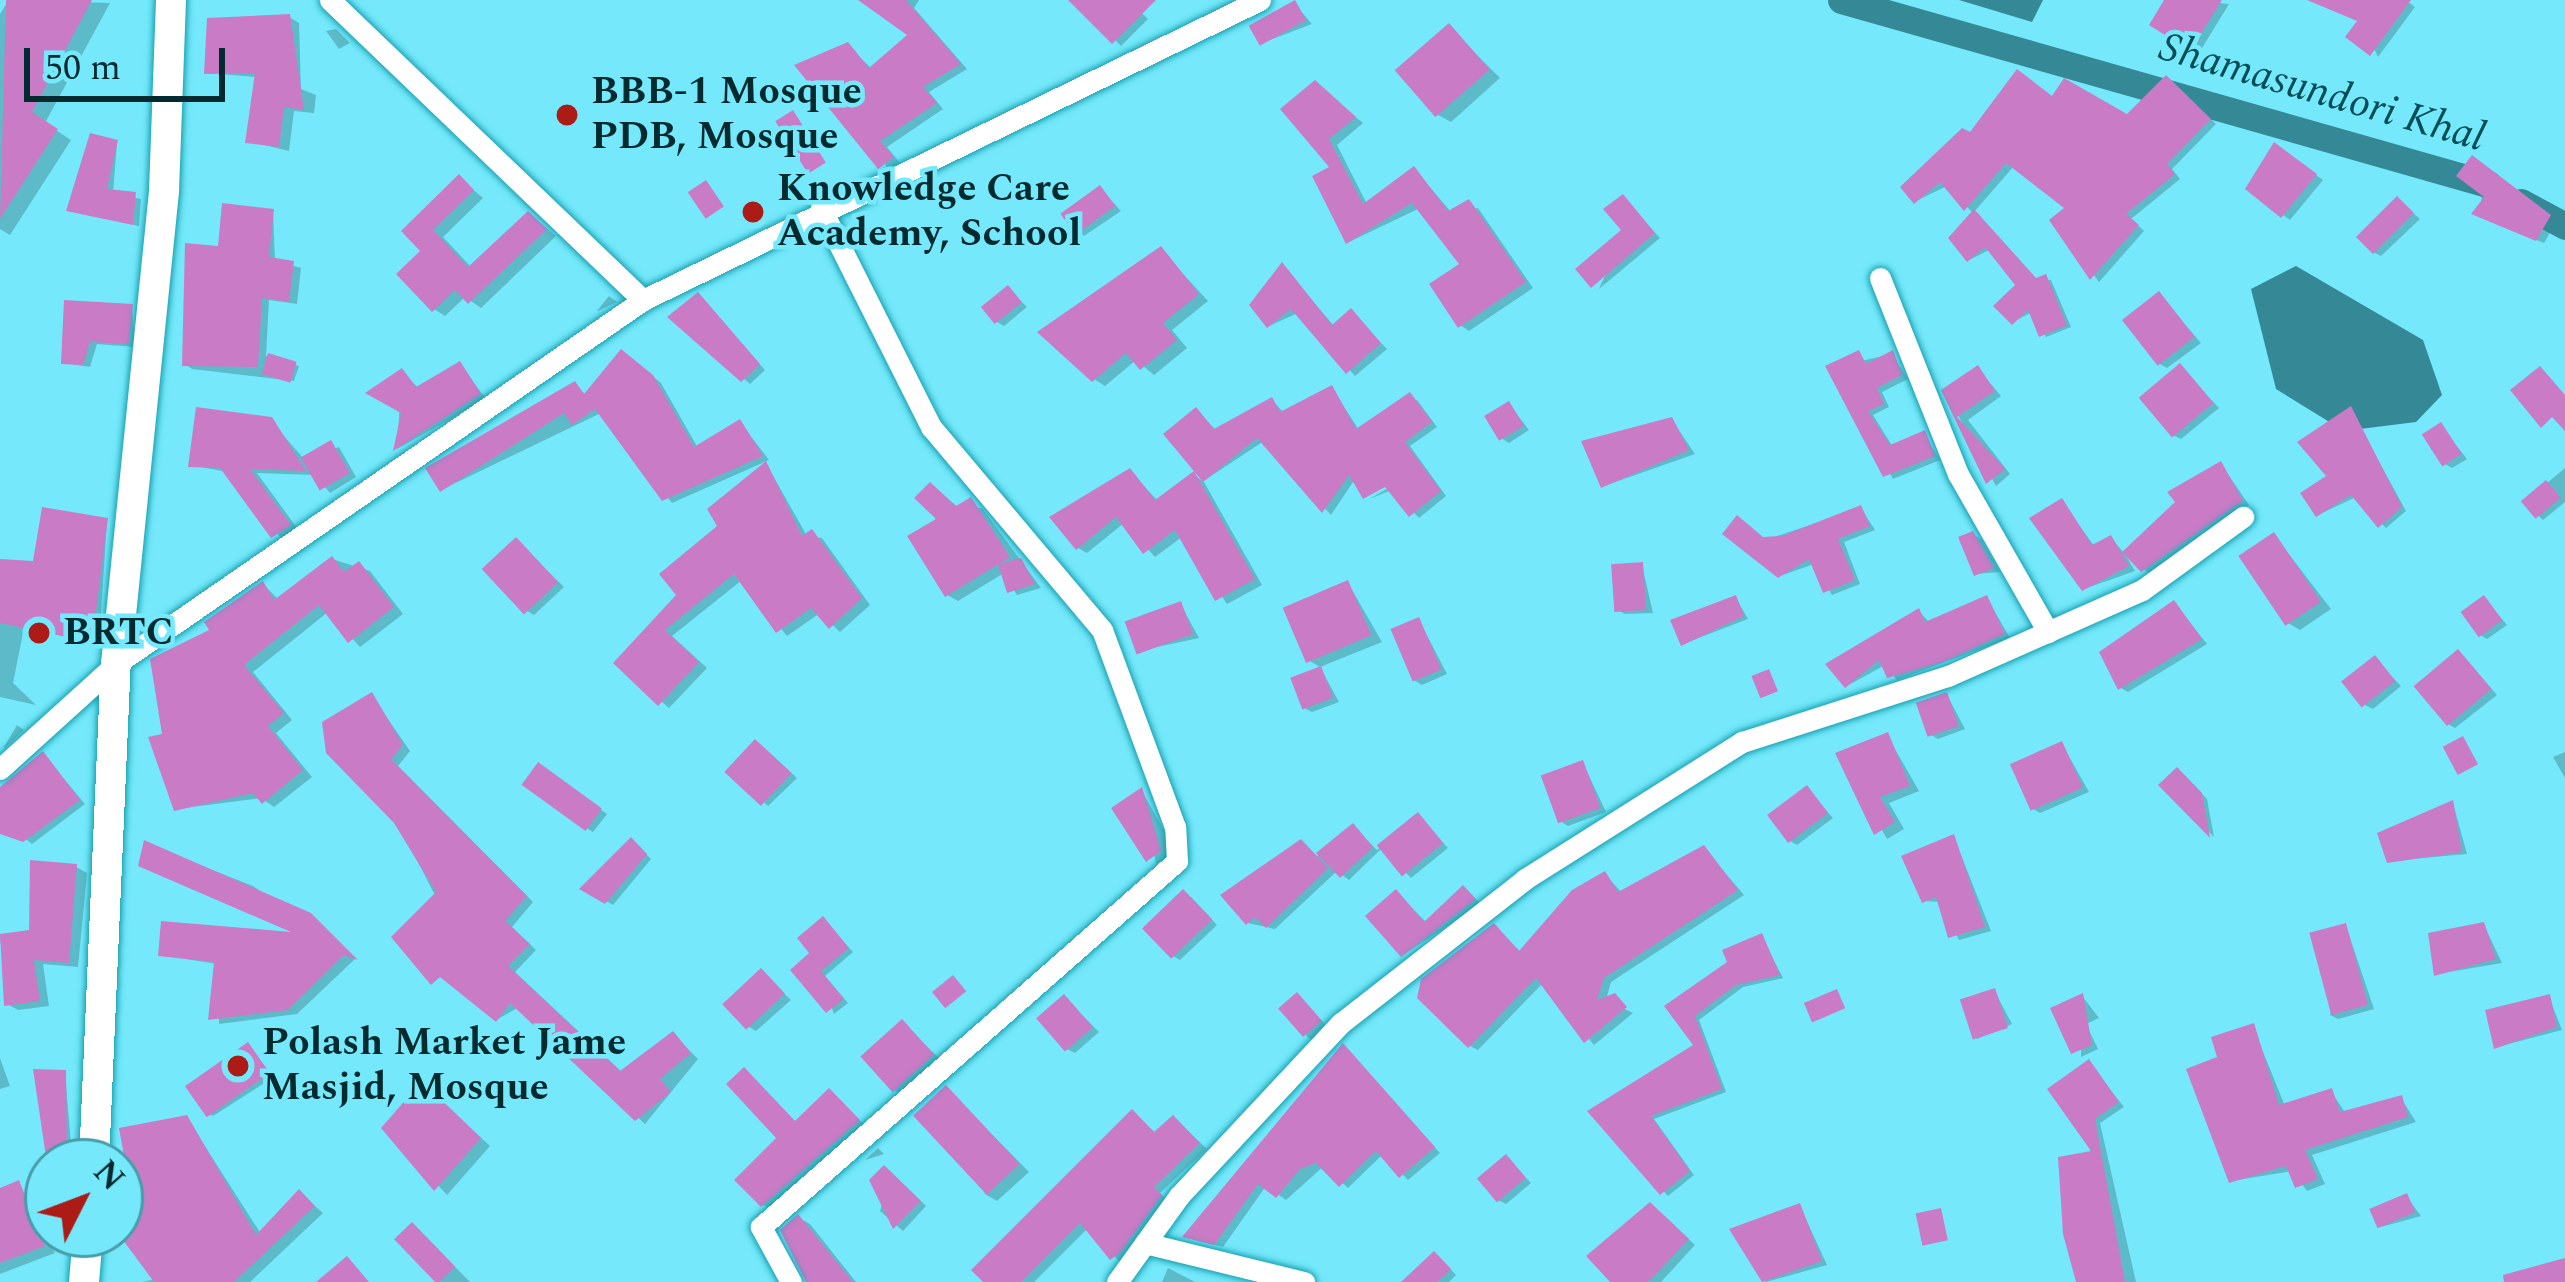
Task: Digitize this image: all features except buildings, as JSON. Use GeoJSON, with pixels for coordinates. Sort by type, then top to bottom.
{"type":"FeatureCollection","features":[{"type":"Feature","properties":{"kind":"main road"},"geometry":{"type":"LineString","coordinates":[[95,1138],[116,664],[164,191],[171,0]]}},
{"type":"Feature","properties":{"kind":"street"},"geometry":{"type":"LineString","coordinates":[[330,0],[643,300]]}},
{"type":"Feature","properties":{"kind":"street"},"geometry":{"type":"LineString","coordinates":[[0,769],[116,664],[643,300],[821,208],[1260,0]]}},
{"type":"Feature","properties":{"kind":"street"},"geometry":{"type":"LineString","coordinates":[[791,1282],[761,1227],[1177,861],[1175,827],[1102,630],[931,427],[821,208]]}},
{"type":"Feature","properties":{"kind":"street"},"geometry":{"type":"LineString","coordinates":[[1880,278],[1958,474],[2048,632]]}},
{"type":"Feature","properties":{"kind":"street"},"geometry":{"type":"LineString","coordinates":[[1117,1282],[1145,1243],[1341,1024],[1525,878],[1742,742],[2048,632],[2142,590],[2243,517]]}},
{"type":"Feature","properties":{"kind":"street"},"geometry":{"type":"LineString","coordinates":[[1145,1243],[1304,1282]]}},
{"type":"Feature","properties":{"kind":"water"},"geometry":{"type":"Polygon","coordinates":[[[1959,0],[2043,0],[2032,22],[1959,0]]]}},
{"type":"Feature","properties":{"kind":"water"},"geometry":{"type":"Polygon","coordinates":[[[2296,266],[2423,340],[2442,395],[2416,422],[2344,431],[2276,389],[2251,289],[2296,266]]]}},
{"type":"Feature","properties":{"kind":"waterway","name":"Shamasundori Khal"},"geometry":{"type":"LineString","coordinates":[[1841,0],[2488,184]]}},
{"type":"Feature","properties":{"kind":"waterway","name":"Shamasundori Khal"},"geometry":{"type":"LineString","coordinates":[[2521,202],[2565,226]]}},
{"type":"Feature","properties":{"kind":"place","name":"BBB-1 Mosque PDB, Mosque"},"geometry":{"type":"Point","coordinates":[567,115]}},
{"type":"Feature","properties":{"kind":"place","name":"Knowledge Care Academy, School"},"geometry":{"type":"Point","coordinates":[753,212]}},
{"type":"Feature","properties":{"kind":"place","name":"BRTC"},"geometry":{"type":"Point","coordinates":[39,633]}},
{"type":"Feature","properties":{"kind":"place","name":"Polash Market Jame Masjid, Mosque"},"geometry":{"type":"Point","coordinates":[238,1066]}}]}
